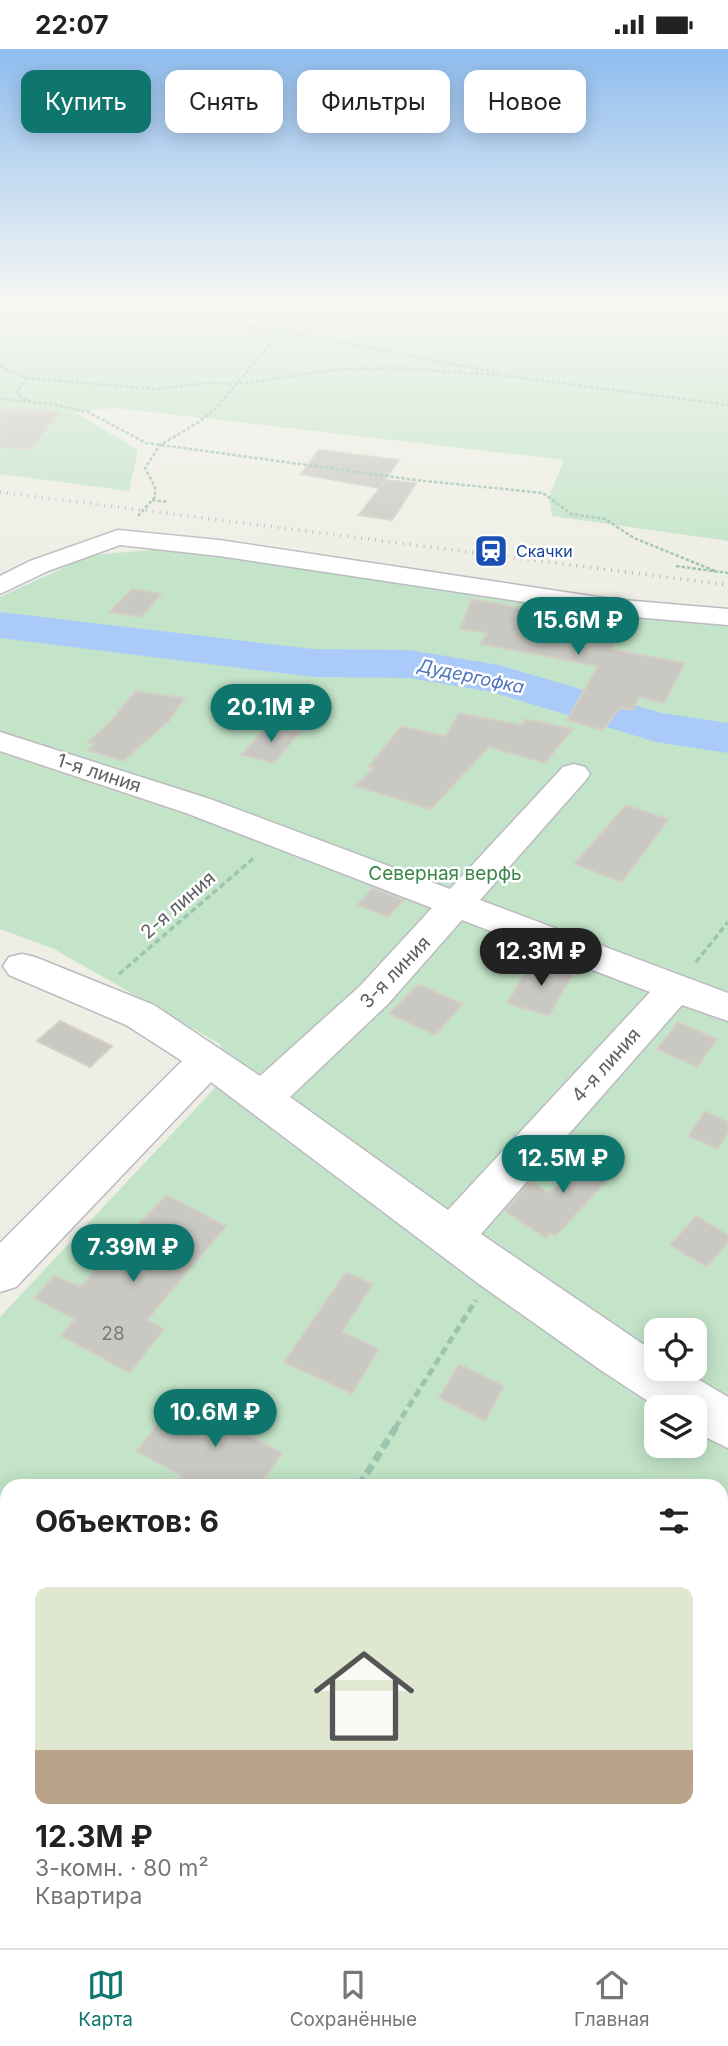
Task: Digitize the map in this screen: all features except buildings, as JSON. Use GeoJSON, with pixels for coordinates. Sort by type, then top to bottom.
{"type":"FeatureCollection","features":[{"type":"Feature","properties":{"kind":"street"},"geometry":{"type":"LineString","coordinates":[[0,586],[39,566],[127,537],[611,607],[728,617]]}},
{"type":"Feature","properties":{"kind":"street","name":"1-я линия"},"geometry":{"type":"LineString","coordinates":[[0,741],[198,806],[728,1007]]}},
{"type":"Feature","properties":{"kind":"street","name":"3-я линия"},"geometry":{"type":"LineString","coordinates":[[262,1098],[374,995],[459,905],[574,774]]}},
{"type":"Feature","properties":{"kind":"street"},"geometry":{"type":"LineString","coordinates":[[22,966],[140,1015],[209,1059],[453,1236],[495,1270],[619,1356],[728,1426]]}},
{"type":"Feature","properties":{"kind":"street","name":"4-я линия"},"geometry":{"type":"LineString","coordinates":[[453,1236],[676,988]]}},
{"type":"Feature","properties":{"kind":"street"},"geometry":{"type":"LineString","coordinates":[[0,1273],[209,1059]]}},
{"type":"Feature","properties":{"kind":"path"},"geometry":{"type":"LineString","coordinates":[[17,392],[20,397],[35,403]]}},
{"type":"Feature","properties":{"kind":"path"},"geometry":{"type":"LineString","coordinates":[[127,537],[152,500],[155,487],[145,468],[160,445],[199,422],[230,392]]}},
{"type":"Feature","properties":{"kind":"path"},"geometry":{"type":"LineString","coordinates":[[630,392],[728,405]]}},
{"type":"Feature","properties":{"kind":"path"},"geometry":{"type":"LineString","coordinates":[[0,399],[96,414],[116,425],[133,440],[160,445],[416,480],[543,493],[571,514],[605,519],[634,538],[715,571]]}},
{"type":"Feature","properties":{"kind":"path"},"geometry":{"type":"LineString","coordinates":[[152,500],[168,502]]}},
{"type":"Feature","properties":{"kind":"path"},"geometry":{"type":"LineString","coordinates":[[676,566],[728,573]]}},
{"type":"Feature","properties":{"kind":"path","name":"2-я линия"},"geometry":{"type":"LineString","coordinates":[[95,995],[279,836]]}},
{"type":"Feature","properties":{"kind":"path"},"geometry":{"type":"LineString","coordinates":[[676,988],[728,922]]}},
{"type":"Feature","properties":{"kind":"path"},"geometry":{"type":"LineString","coordinates":[[363,1479],[495,1270]]}},
{"type":"Feature","properties":{"kind":"green space"},"geometry":{"type":"Polygon","coordinates":[[[0,392],[728,392],[728,541],[552,516],[549,497],[564,460],[116,408],[75,412],[138,450],[129,491],[0,474],[0,392]]]}},
{"type":"Feature","properties":{"kind":"green space","name":"Северная верфь"},"geometry":{"type":"Polygon","coordinates":[[[187,547],[728,623],[728,1479],[0,1479],[0,1317],[229,1073],[220,1044],[54,949],[0,929],[0,597],[91,555],[187,547]]]}},
{"type":"Feature","properties":{"kind":"waterway","name":"Дудергофка"},"geometry":{"type":"LineString","coordinates":[[0,625],[313,663],[410,664],[499,679],[656,727],[728,738]]}},
{"type":"Feature","properties":{"kind":"railway"},"geometry":{"type":"LineString","coordinates":[[0,492],[728,585]]}},
{"type":"Feature","properties":{"kind":"place","name":"Скачки"},"geometry":{"type":"Point","coordinates":[491,551]}}]}
